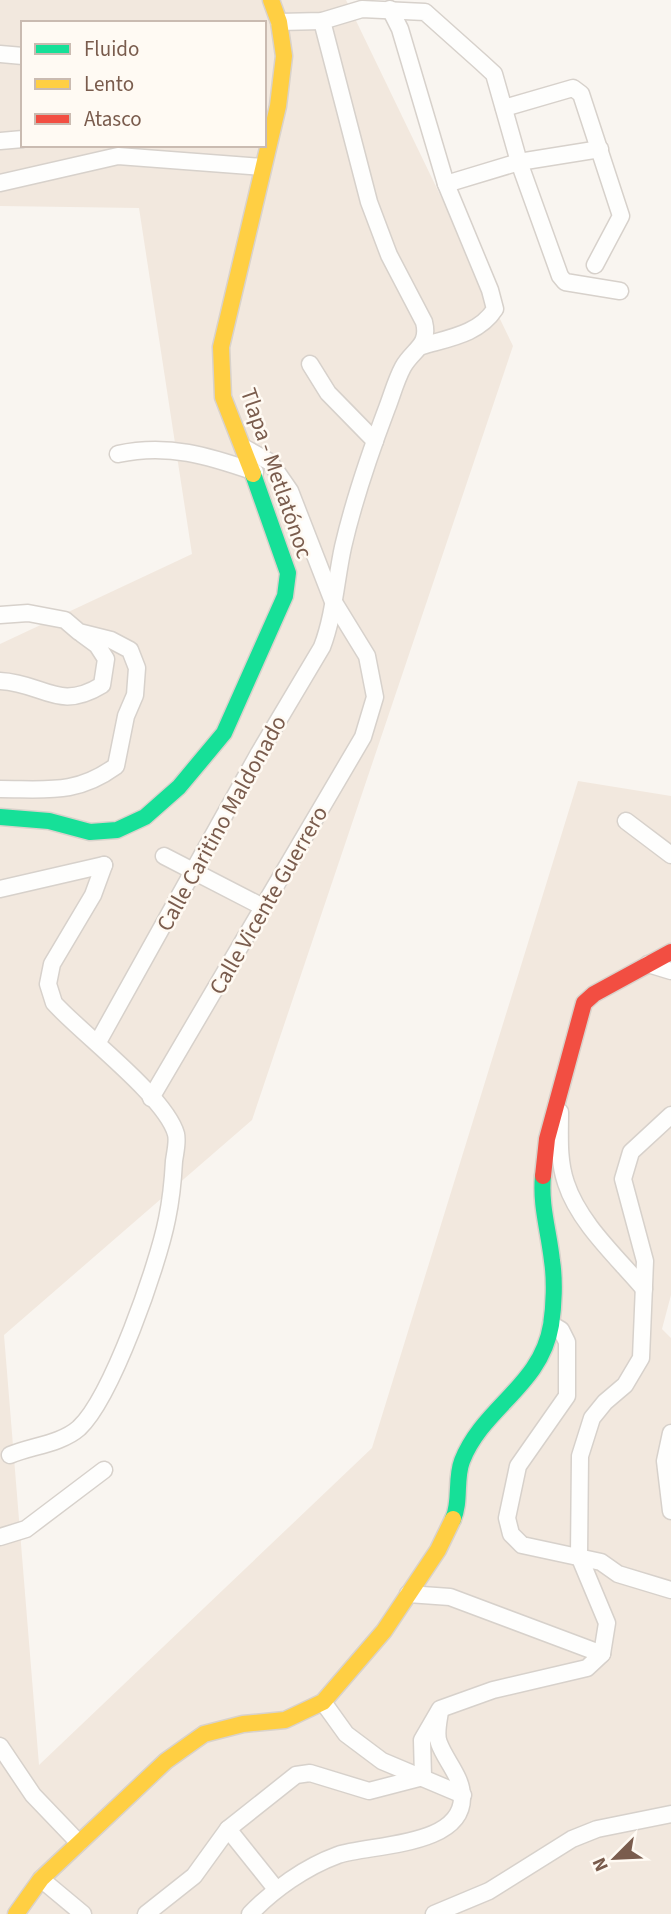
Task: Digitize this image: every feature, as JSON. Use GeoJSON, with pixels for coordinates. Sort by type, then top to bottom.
{"type":"FeatureCollection","features":[{"type":"Feature","properties":{"kind":"street","name":"Tlapa - Metlatónoc"},"geometry":{"type":"LineString","coordinates":[[266,138],[271,101],[284,55],[279,22],[271,0]]}},
{"type":"Feature","properties":{"kind":"street"},"geometry":{"type":"LineString","coordinates":[[279,22],[322,21],[362,9],[425,12],[494,74],[519,162],[560,276],[565,282],[620,291]]}},
{"type":"Feature","properties":{"kind":"street"},"geometry":{"type":"LineString","coordinates":[[390,9],[400,29],[446,184],[491,290],[495,310],[487,321],[474,330],[422,346]]}},
{"type":"Feature","properties":{"kind":"street"},"geometry":{"type":"LineString","coordinates":[[322,21],[369,202],[389,255],[424,322],[427,333],[422,346]]}},
{"type":"Feature","properties":{"kind":"street"},"geometry":{"type":"LineString","coordinates":[[0,54],[21,56]]}},
{"type":"Feature","properties":{"kind":"street"},"geometry":{"type":"LineString","coordinates":[[504,107],[573,88],[581,94],[621,216],[595,265]]}},
{"type":"Feature","properties":{"kind":"street"},"geometry":{"type":"LineString","coordinates":[[0,141],[21,139]]}},
{"type":"Feature","properties":{"kind":"street"},"geometry":{"type":"LineString","coordinates":[[129,147],[162,159]]}},
{"type":"Feature","properties":{"kind":"street","name":"Tlapa - Metlatónoc"},"geometry":{"type":"LineString","coordinates":[[0,817],[48,821],[90,832],[117,830],[145,817],[179,787],[224,733],[285,596],[288,573],[255,472],[223,397],[221,347],[265,147]]}},
{"type":"Feature","properties":{"kind":"street"},"geometry":{"type":"LineString","coordinates":[[446,184],[519,162],[600,149]]}},
{"type":"Feature","properties":{"kind":"street"},"geometry":{"type":"LineString","coordinates":[[0,183],[118,156],[262,167]]}},
{"type":"Feature","properties":{"kind":"street","name":"Calle Caritino Maldonado"},"geometry":{"type":"LineString","coordinates":[[97,1042],[322,647],[329,628],[332,599],[351,513],[404,365],[422,346]]}},
{"type":"Feature","properties":{"kind":"street"},"geometry":{"type":"LineString","coordinates":[[310,364],[328,393],[375,441]]}},
{"type":"Feature","properties":{"kind":"street"},"geometry":{"type":"LineString","coordinates":[[243,447],[270,462],[290,491],[332,599]]}},
{"type":"Feature","properties":{"kind":"street"},"geometry":{"type":"LineString","coordinates":[[118,454],[134,451],[206,454],[255,472]]}},
{"type":"Feature","properties":{"kind":"street","name":"Calle Vicente Guerrero"},"geometry":{"type":"LineString","coordinates":[[151,1098],[363,737],[375,697],[367,656],[332,599]]}},
{"type":"Feature","properties":{"kind":"street"},"geometry":{"type":"LineString","coordinates":[[0,615],[28,613],[65,620],[97,645],[106,659],[102,685],[84,696],[60,698],[13,682],[0,681]]}},
{"type":"Feature","properties":{"kind":"street"},"geometry":{"type":"LineString","coordinates":[[0,789],[49,791],[97,779],[116,766],[126,716],[135,695],[137,668],[130,650],[111,640],[79,632]]}},
{"type":"Feature","properties":{"kind":"street"},"geometry":{"type":"LineString","coordinates":[[626,821],[671,855]]}},
{"type":"Feature","properties":{"kind":"street"},"geometry":{"type":"LineString","coordinates":[[164,856],[263,907]]}},
{"type":"Feature","properties":{"kind":"street"},"geometry":{"type":"LineString","coordinates":[[0,888],[104,865],[93,895],[52,964],[48,984],[54,1003],[72,1023],[97,1042],[151,1098],[177,1136],[167,1219],[155,1261],[107,1385],[79,1428],[58,1440],[10,1455]]}},
{"type":"Feature","properties":{"kind":"street"},"geometry":{"type":"LineString","coordinates":[[16,1914],[41,1879],[166,1760],[204,1734],[243,1724],[285,1720],[323,1702],[384,1631],[438,1549],[456,1514],[461,1463],[479,1429],[531,1375],[543,1354],[551,1324],[553,1264],[541,1193],[547,1139],[584,1003],[594,994],[671,952]]}},
{"type":"Feature","properties":{"kind":"street"},"geometry":{"type":"LineString","coordinates":[[648,964],[671,971]]}},
{"type":"Feature","properties":{"kind":"street"},"geometry":{"type":"LineString","coordinates":[[560,1099],[559,1147],[565,1182],[579,1210],[644,1289]]}},
{"type":"Feature","properties":{"kind":"street"},"geometry":{"type":"LineString","coordinates":[[423,1777],[422,1740],[440,1709],[494,1690],[587,1668],[602,1654],[607,1623],[579,1556],[580,1456],[592,1418],[605,1402],[625,1385],[640,1358],[645,1261],[623,1179],[631,1152],[671,1115]]}},
{"type":"Feature","properties":{"kind":"street"},"geometry":{"type":"LineString","coordinates":[[551,1324],[561,1331],[567,1342],[567,1396],[518,1466],[507,1518],[510,1534],[522,1545],[601,1562],[618,1574],[671,1590]]}},
{"type":"Feature","properties":{"kind":"street"},"geometry":{"type":"LineString","coordinates":[[671,1433],[665,1461],[671,1511]]}},
{"type":"Feature","properties":{"kind":"street"},"geometry":{"type":"LineString","coordinates":[[0,1537],[26,1529],[104,1470]]}},
{"type":"Feature","properties":{"kind":"street"},"geometry":{"type":"LineString","coordinates":[[408,1594],[450,1597],[602,1654]]}},
{"type":"Feature","properties":{"kind":"street"},"geometry":{"type":"LineString","coordinates":[[323,1702],[346,1734],[382,1761],[463,1795]]}},
{"type":"Feature","properties":{"kind":"street"},"geometry":{"type":"LineString","coordinates":[[250,1914],[276,1889],[337,1856],[400,1845],[450,1826],[459,1814],[463,1795],[437,1740],[440,1709]]}},
{"type":"Feature","properties":{"kind":"street"},"geometry":{"type":"LineString","coordinates":[[0,1746],[33,1795],[79,1843]]}},
{"type":"Feature","properties":{"kind":"street"},"geometry":{"type":"LineString","coordinates":[[146,1914],[194,1876],[228,1829],[296,1775],[310,1773],[369,1791],[423,1777]]}},
{"type":"Feature","properties":{"kind":"street"},"geometry":{"type":"LineString","coordinates":[[434,1914],[489,1891],[572,1839],[597,1829],[671,1814]]}},
{"type":"Feature","properties":{"kind":"street"},"geometry":{"type":"LineString","coordinates":[[228,1829],[276,1889]]}},
{"type":"Feature","properties":{"kind":"street"},"geometry":{"type":"LineString","coordinates":[[41,1879],[83,1914]]}},
{"type":"Feature","properties":{"kind":"shaded area"},"geometry":{"type":"Polygon","coordinates":[[[0,0],[346,0],[513,346],[252,1120],[4,1335],[39,1765],[372,1448],[578,781],[671,796],[671,1295],[662,1329],[671,1338],[671,1914],[0,1914],[0,644],[192,554],[139,208],[0,206],[0,0]]]}},
{"type":"Feature","properties":{"kind":"traffic: fast"},"geometry":{"type":"LineString","coordinates":[[0,817],[49,821],[90,832],[117,830],[145,817],[179,787],[224,733],[285,596],[288,573],[253,474]]}},
{"type":"Feature","properties":{"kind":"traffic: fast"},"geometry":{"type":"LineString","coordinates":[[453,1519],[460,1468],[471,1442],[536,1364],[551,1325],[554,1276],[544,1208],[543,1176]]}},
{"type":"Feature","properties":{"kind":"traffic: slow"},"geometry":{"type":"LineString","coordinates":[[253,474],[223,397],[221,347],[278,106],[284,56],[279,22],[271,0]]}},
{"type":"Feature","properties":{"kind":"traffic: slow"},"geometry":{"type":"LineString","coordinates":[[16,1914],[41,1879],[166,1761],[204,1734],[243,1724],[285,1720],[323,1702],[384,1631],[438,1550],[453,1519]]}},
{"type":"Feature","properties":{"kind":"traffic: jam"},"geometry":{"type":"LineString","coordinates":[[543,1176],[547,1139],[584,1003],[594,994],[671,952]]}}]}
